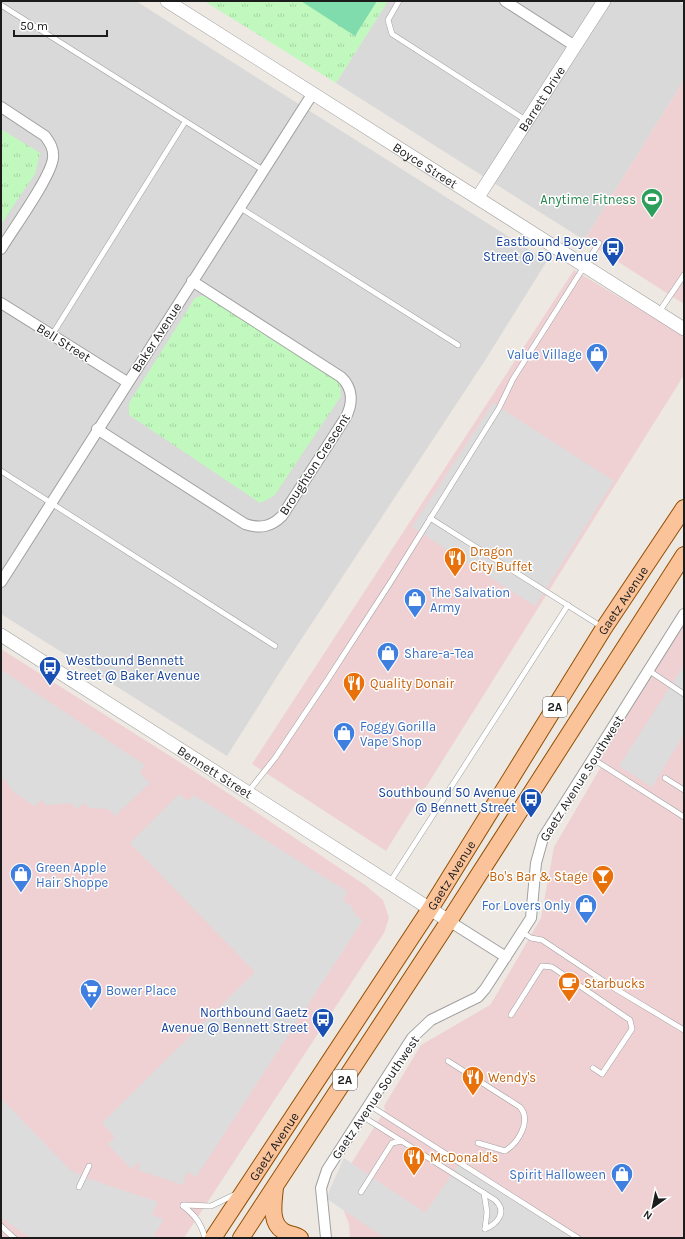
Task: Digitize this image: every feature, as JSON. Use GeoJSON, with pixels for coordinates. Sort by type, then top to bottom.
{"type":"FeatureCollection","features":[{"type":"Feature","properties":{"kind":"main road","name":"Gaetz Avenue"},"geometry":{"type":"LineString","coordinates":[[214,1238],[244,1190],[430,909],[604,628],[684,508]]}},
{"type":"Feature","properties":{"kind":"main road","name":"Gaetz Avenue"},"geometry":{"type":"LineString","coordinates":[[241,1238],[449,921],[684,555]]}},
{"type":"Feature","properties":{"kind":"main road"},"geometry":{"type":"LineString","coordinates":[[275,1187],[273,1213],[277,1225],[281,1231],[300,1238]]}},
{"type":"Feature","properties":{"kind":"street","name":"Boyce Street"},"geometry":{"type":"LineString","coordinates":[[167,1],[684,329]]}},
{"type":"Feature","properties":{"kind":"street"},"geometry":{"type":"LineString","coordinates":[[505,1],[575,46]]}},
{"type":"Feature","properties":{"kind":"street","name":"Barrett Drive"},"geometry":{"type":"LineString","coordinates":[[478,197],[604,1]]}},
{"type":"Feature","properties":{"kind":"street","name":"Baker Avenue"},"geometry":{"type":"LineString","coordinates":[[1,582],[127,382],[313,93]]}},
{"type":"Feature","properties":{"kind":"street"},"geometry":{"type":"LineString","coordinates":[[1,107],[45,136],[53,150],[53,157],[48,174],[1,248]]}},
{"type":"Feature","properties":{"kind":"street","name":"Broughton Crescent"},"geometry":{"type":"LineString","coordinates":[[98,429],[246,524],[259,527],[275,522],[282,516],[342,423],[349,410],[351,398],[348,385],[341,377],[192,281]]}},
{"type":"Feature","properties":{"kind":"street","name":"Bell Street"},"geometry":{"type":"LineString","coordinates":[[1,303],[127,382]]}},
{"type":"Feature","properties":{"kind":"street","name":"Gaetz Avenue Southwest"},"geometry":{"type":"LineString","coordinates":[[326,1238],[321,1188],[327,1170],[412,1038],[431,1020],[481,994],[506,957],[532,913],[536,863],[539,847],[548,829],[684,614]]}},
{"type":"Feature","properties":{"kind":"street","name":"Bennett Street"},"geometry":{"type":"LineString","coordinates":[[1,635],[449,921]]}},
{"type":"Feature","properties":{"kind":"street"},"geometry":{"type":"LineString","coordinates":[[449,921],[506,957]]}},
{"type":"Feature","properties":{"kind":"lane"},"geometry":{"type":"LineString","coordinates":[[399,1],[388,20],[392,34],[527,122]]}},
{"type":"Feature","properties":{"kind":"lane"},"geometry":{"type":"LineString","coordinates":[[1,4],[263,170]]}},
{"type":"Feature","properties":{"kind":"lane"},"geometry":{"type":"LineString","coordinates":[[52,335],[185,122]]}},
{"type":"Feature","properties":{"kind":"lane"},"geometry":{"type":"LineString","coordinates":[[239,207],[458,346]]}},
{"type":"Feature","properties":{"kind":"lane"},"geometry":{"type":"LineString","coordinates":[[248,792],[275,758],[328,679],[499,408],[513,379],[599,243]]}},
{"type":"Feature","properties":{"kind":"lane"},"geometry":{"type":"LineString","coordinates":[[659,313],[684,275]]}},
{"type":"Feature","properties":{"kind":"lane"},"geometry":{"type":"LineString","coordinates":[[1,471],[275,646]]}},
{"type":"Feature","properties":{"kind":"lane"},"geometry":{"type":"LineString","coordinates":[[430,518],[604,628]]}},
{"type":"Feature","properties":{"kind":"lane"},"geometry":{"type":"LineString","coordinates":[[390,883],[568,605]]}},
{"type":"Feature","properties":{"kind":"lane"},"geometry":{"type":"LineString","coordinates":[[648,670],[684,694]]}},
{"type":"Feature","properties":{"kind":"lane"},"geometry":{"type":"LineString","coordinates":[[593,759],[684,817]]}},
{"type":"Feature","properties":{"kind":"lane"},"geometry":{"type":"LineString","coordinates":[[665,778],[684,790]]}},
{"type":"Feature","properties":{"kind":"lane"},"geometry":{"type":"LineString","coordinates":[[522,932],[531,938],[542,940],[614,988],[684,1030]]}},
{"type":"Feature","properties":{"kind":"lane"},"geometry":{"type":"LineString","coordinates":[[511,1015],[542,966],[552,966],[630,1020],[632,1029],[602,1074],[593,1068]]}},
{"type":"Feature","properties":{"kind":"lane"},"geometry":{"type":"LineString","coordinates":[[448,1061],[520,1107],[525,1112],[526,1124],[512,1147],[509,1149],[505,1151],[478,1143]]}},
{"type":"Feature","properties":{"kind":"lane"},"geometry":{"type":"LineString","coordinates":[[369,1105],[578,1238]]}},
{"type":"Feature","properties":{"kind":"lane"},"geometry":{"type":"LineString","coordinates":[[362,1116],[496,1200],[502,1211],[495,1224],[484,1229],[487,1212],[484,1193]]}},
{"type":"Feature","properties":{"kind":"lane"},"geometry":{"type":"LineString","coordinates":[[361,1192],[392,1143],[402,1141]]}},
{"type":"Feature","properties":{"kind":"lane"},"geometry":{"type":"LineString","coordinates":[[79,1187],[89,1166]]}},
{"type":"Feature","properties":{"kind":"lane"},"geometry":{"type":"LineString","coordinates":[[205,1238],[202,1227],[197,1219],[183,1205],[211,1206],[244,1190]]}},
{"type":"Feature","properties":{"kind":"lane"},"geometry":{"type":"LineString","coordinates":[[1,1226],[14,1238]]}},
{"type":"Feature","properties":{"kind":"shaded area"},"geometry":{"type":"Polygon","coordinates":[[[1,1],[136,1],[547,261],[484,362],[285,664],[227,756],[1,614],[1,1]]]}},
{"type":"Feature","properties":{"kind":"shaded area"},"geometry":{"type":"Polygon","coordinates":[[[388,1],[677,1],[684,5],[684,80],[584,240],[336,83],[388,1]]]}},
{"type":"Feature","properties":{"kind":"shaded area"},"geometry":{"type":"Polygon","coordinates":[[[684,80],[684,304],[584,240],[684,80]]]}},
{"type":"Feature","properties":{"kind":"shaded area"},"geometry":{"type":"Polygon","coordinates":[[[574,270],[684,336],[684,375],[386,851],[252,764],[574,270]]]}},
{"type":"Feature","properties":{"kind":"shaded area"},"geometry":{"type":"Polygon","coordinates":[[[493,403],[614,481],[535,606],[412,527],[493,403]]]}},
{"type":"Feature","properties":{"kind":"shaded area"},"geometry":{"type":"Polygon","coordinates":[[[684,614],[684,1238],[350,1238],[349,1224],[335,1189],[385,1110],[384,1106],[421,1045],[490,1005],[495,997],[541,918],[554,847],[602,765],[593,759],[684,614]]]}},
{"type":"Feature","properties":{"kind":"shaded area"},"geometry":{"type":"Polygon","coordinates":[[[1,649],[208,780],[365,885],[383,900],[389,918],[384,933],[184,1238],[1,1238],[1,649]]]}},
{"type":"Feature","properties":{"kind":"shaded area"},"geometry":{"type":"Polygon","coordinates":[[[684,665],[684,734],[652,787],[619,766],[684,665]]]}},
{"type":"Feature","properties":{"kind":"shaded area"},"geometry":{"type":"Polygon","coordinates":[[[1,670],[145,765],[140,773],[150,783],[115,816],[108,809],[89,808],[84,803],[77,809],[71,803],[46,805],[42,800],[34,806],[14,792],[1,776],[1,670]]]}},
{"type":"Feature","properties":{"kind":"shaded area"},"geometry":{"type":"Polygon","coordinates":[[[179,794],[188,801],[194,795],[348,892],[343,900],[351,906],[356,916],[363,920],[196,1177],[187,1172],[183,1185],[138,1170],[140,1161],[131,1169],[108,1144],[115,1137],[102,1123],[255,972],[130,843],[179,794]]]}},
{"type":"Feature","properties":{"kind":"shaded area"},"geometry":{"type":"Polygon","coordinates":[[[1,1098],[70,1170],[89,1179],[158,1202],[152,1215],[164,1220],[152,1238],[31,1238],[1,1218],[1,1098]]]}},
{"type":"Feature","properties":{"kind":"shaded area"},"geometry":{"type":"Polygon","coordinates":[[[344,1158],[425,1213],[460,1163],[578,1238],[385,1238],[327,1199],[344,1158]]]}},
{"type":"Feature","properties":{"kind":"green space"},"geometry":{"type":"Polygon","coordinates":[[[204,1],[388,1],[336,83],[204,1]]]}},
{"type":"Feature","properties":{"kind":"green space"},"geometry":{"type":"Polygon","coordinates":[[[301,1],[377,1],[355,36],[301,1]]]}},
{"type":"Feature","properties":{"kind":"green space"},"geometry":{"type":"Polygon","coordinates":[[[1,129],[40,153],[35,174],[1,224],[1,129]]]}},
{"type":"Feature","properties":{"kind":"green space"},"geometry":{"type":"Polygon","coordinates":[[[210,293],[339,375],[341,396],[274,496],[260,503],[129,415],[129,403],[195,298],[210,293]]]}},
{"type":"Feature","properties":{"kind":"place","name":"Anytime Fitness"},"geometry":{"type":"Point","coordinates":[652,218]}},
{"type":"Feature","properties":{"kind":"place","name":"Eastbound Boyce Street @ 50 Avenue"},"geometry":{"type":"Point","coordinates":[613,268]}},
{"type":"Feature","properties":{"kind":"place","name":"Value Village"},"geometry":{"type":"Point","coordinates":[597,374]}},
{"type":"Feature","properties":{"kind":"place","name":"Dragon City Buffet"},"geometry":{"type":"Point","coordinates":[455,578]}},
{"type":"Feature","properties":{"kind":"place","name":"The Salvation Army"},"geometry":{"type":"Point","coordinates":[415,618]}},
{"type":"Feature","properties":{"kind":"place","name":"Share-a-Tea"},"geometry":{"type":"Point","coordinates":[388,672]}},
{"type":"Feature","properties":{"kind":"place","name":"Westbound Bennett Street @ Baker Avenue"},"geometry":{"type":"Point","coordinates":[50,686]}},
{"type":"Feature","properties":{"kind":"place","name":"Quality Donair"},"geometry":{"type":"Point","coordinates":[354,702]}},
{"type":"Feature","properties":{"kind":"place","name":"Foggy Gorilla Vape Shop"},"geometry":{"type":"Point","coordinates":[344,752]}},
{"type":"Feature","properties":{"kind":"place","name":"Southbound 50 Avenue @ Bennett Street"},"geometry":{"type":"Point","coordinates":[531,818]}},
{"type":"Feature","properties":{"kind":"place","name":"Green Apple Hair Shoppe"},"geometry":{"type":"Point","coordinates":[21,894]}},
{"type":"Feature","properties":{"kind":"place","name":"Bo's Bar & Stage"},"geometry":{"type":"Point","coordinates":[603,896]}},
{"type":"Feature","properties":{"kind":"place","name":"For Lovers Only"},"geometry":{"type":"Point","coordinates":[586,924]}},
{"type":"Feature","properties":{"kind":"place","name":"Starbucks"},"geometry":{"type":"Point","coordinates":[569,1002]}},
{"type":"Feature","properties":{"kind":"place","name":"Bower Place"},"geometry":{"type":"Point","coordinates":[91,1010]}},
{"type":"Feature","properties":{"kind":"place","name":"Northbound Gaetz Avenue @ Bennett Street"},"geometry":{"type":"Point","coordinates":[323,1038]}},
{"type":"Feature","properties":{"kind":"place","name":"Wendy's"},"geometry":{"type":"Point","coordinates":[473,1096]}},
{"type":"Feature","properties":{"kind":"place","name":"McDonald's"},"geometry":{"type":"Point","coordinates":[414,1176]}},
{"type":"Feature","properties":{"kind":"place","name":"Spirit Halloween"},"geometry":{"type":"Point","coordinates":[622,1194]}}]}
